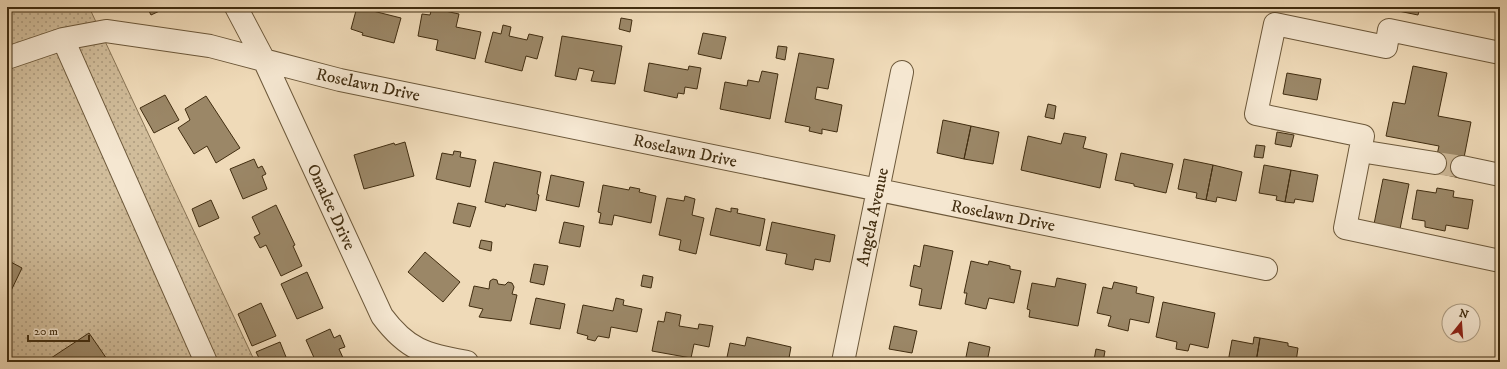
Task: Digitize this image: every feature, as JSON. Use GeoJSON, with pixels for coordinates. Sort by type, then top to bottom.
{"type":"FeatureCollection","features":[{"type":"Feature","properties":{"kind":"street","name":"Omalee Drive"},"geometry":{"type":"LineString","coordinates":[[236,7],[264,60],[382,316],[393,331],[408,344],[435,356],[467,362]]}},
{"type":"Feature","properties":{"kind":"street"},"geometry":{"type":"LineString","coordinates":[[1500,53],[1389,30],[1386,47],[1275,24],[1256,114],[1363,136],[1345,228],[1500,261]]}},
{"type":"Feature","properties":{"kind":"street","name":"Roselawn Drive"},"geometry":{"type":"LineString","coordinates":[[7,58],[63,39],[106,31],[210,46],[340,80],[1266,269]]}},
{"type":"Feature","properties":{"kind":"street"},"geometry":{"type":"LineString","coordinates":[[63,39],[206,362]]}},
{"type":"Feature","properties":{"kind":"street","name":"Angela Avenue"},"geometry":{"type":"LineString","coordinates":[[843,362],[902,72]]}},
{"type":"Feature","properties":{"kind":"street"},"geometry":{"type":"LineString","coordinates":[[1360,151],[1435,163]]}},
{"type":"Feature","properties":{"kind":"street"},"geometry":{"type":"LineString","coordinates":[[1462,167],[1500,175]]}},
{"type":"Feature","properties":{"kind":"shaded area"},"geometry":{"type":"Polygon","coordinates":[[[7,7],[89,7],[255,362],[7,362],[7,7]]]}},
{"type":"Feature","properties":{"kind":"building"},"geometry":{"type":"Polygon","coordinates":[[[147,7],[168,7],[151,15],[147,7]]]}},
{"type":"Feature","properties":{"kind":"building"},"geometry":{"type":"Polygon","coordinates":[[[357,7],[401,18],[394,43],[362,35],[363,33],[351,29],[357,7]]]}},
{"type":"Feature","properties":{"kind":"building"},"geometry":{"type":"Polygon","coordinates":[[[432,7],[445,8],[445,11],[459,14],[456,27],[481,32],[475,59],[436,50],[438,40],[418,36],[422,14],[430,15],[432,7]]]}},
{"type":"Feature","properties":{"kind":"building"},"geometry":{"type":"Polygon","coordinates":[[[1379,7],[1420,7],[1418,15],[1379,7]]]}},
{"type":"Feature","properties":{"kind":"building"},"geometry":{"type":"Polygon","coordinates":[[[621,18],[632,20],[630,32],[619,29],[621,18]]]}},
{"type":"Feature","properties":{"kind":"building"},"geometry":{"type":"Polygon","coordinates":[[[503,25],[511,27],[509,36],[527,40],[529,34],[543,37],[537,59],[526,56],[522,71],[485,62],[493,32],[501,34],[503,25]]]}},
{"type":"Feature","properties":{"kind":"building"},"geometry":{"type":"Polygon","coordinates":[[[703,33],[726,37],[721,59],[698,54],[703,33]]]}},
{"type":"Feature","properties":{"kind":"building"},"geometry":{"type":"Polygon","coordinates":[[[562,36],[622,46],[615,84],[591,81],[594,71],[579,68],[576,80],[555,76],[562,36]]]}},
{"type":"Feature","properties":{"kind":"building"},"geometry":{"type":"Polygon","coordinates":[[[778,46],[787,47],[785,60],[776,58],[778,46]]]}},
{"type":"Feature","properties":{"kind":"building"},"geometry":{"type":"Polygon","coordinates":[[[799,53],[834,59],[828,89],[817,87],[815,99],[842,105],[837,132],[822,129],[822,134],[809,131],[810,127],[785,122],[799,53]]]}},
{"type":"Feature","properties":{"kind":"building"},"geometry":{"type":"Polygon","coordinates":[[[649,63],[688,70],[689,66],[701,68],[697,89],[685,87],[684,94],[678,93],[677,98],[644,91],[649,63]]]}},
{"type":"Feature","properties":{"kind":"building"},"geometry":{"type":"Polygon","coordinates":[[[1413,66],[1447,73],[1438,116],[1471,122],[1460,178],[1433,172],[1439,146],[1386,136],[1393,102],[1405,104],[1413,66]]]}},
{"type":"Feature","properties":{"kind":"building"},"geometry":{"type":"Polygon","coordinates":[[[762,71],[778,74],[770,119],[720,109],[725,82],[747,86],[748,80],[759,82],[762,71]]]}},
{"type":"Feature","properties":{"kind":"building"},"geometry":{"type":"Polygon","coordinates":[[[1287,73],[1321,79],[1317,100],[1283,94],[1287,73]]]}},
{"type":"Feature","properties":{"kind":"building"},"geometry":{"type":"Polygon","coordinates":[[[165,95],[179,120],[154,133],[140,108],[165,95]]]}},
{"type":"Feature","properties":{"kind":"building"},"geometry":{"type":"Polygon","coordinates":[[[206,96],[240,148],[216,163],[207,146],[194,154],[178,128],[190,120],[185,109],[206,96]]]}},
{"type":"Feature","properties":{"kind":"building"},"geometry":{"type":"Polygon","coordinates":[[[1048,104],[1056,106],[1054,119],[1045,117],[1048,104]]]}},
{"type":"Feature","properties":{"kind":"building"},"geometry":{"type":"Polygon","coordinates":[[[943,120],[971,126],[964,159],[937,153],[943,120]]]}},
{"type":"Feature","properties":{"kind":"building"},"geometry":{"type":"Polygon","coordinates":[[[971,126],[999,132],[993,164],[964,159],[971,126]]]}},
{"type":"Feature","properties":{"kind":"building"},"geometry":{"type":"Polygon","coordinates":[[[1277,132],[1294,135],[1291,147],[1275,144],[1277,132]]]}},
{"type":"Feature","properties":{"kind":"building"},"geometry":{"type":"Polygon","coordinates":[[[1064,133],[1086,137],[1083,148],[1107,154],[1100,188],[1021,170],[1028,136],[1061,144],[1064,133]]]}},
{"type":"Feature","properties":{"kind":"building"},"geometry":{"type":"Polygon","coordinates":[[[405,142],[414,176],[364,189],[354,155],[394,143],[395,145],[405,142]]]}},
{"type":"Feature","properties":{"kind":"building"},"geometry":{"type":"Polygon","coordinates":[[[1256,145],[1265,146],[1263,158],[1254,157],[1256,145]]]}},
{"type":"Feature","properties":{"kind":"building"},"geometry":{"type":"Polygon","coordinates":[[[454,151],[461,152],[460,157],[476,160],[470,187],[436,179],[442,153],[453,155],[454,151]]]}},
{"type":"Feature","properties":{"kind":"building"},"geometry":{"type":"Polygon","coordinates":[[[1121,153],[1173,164],[1166,193],[1115,180],[1121,153]]]}},
{"type":"Feature","properties":{"kind":"building"},"geometry":{"type":"Polygon","coordinates":[[[254,159],[258,168],[262,166],[266,174],[262,176],[267,189],[243,199],[230,169],[254,159]]]}},
{"type":"Feature","properties":{"kind":"building"},"geometry":{"type":"Polygon","coordinates":[[[1184,159],[1213,165],[1206,200],[1196,198],[1197,193],[1178,189],[1184,159]]]}},
{"type":"Feature","properties":{"kind":"building"},"geometry":{"type":"Polygon","coordinates":[[[494,162],[541,172],[536,211],[506,204],[505,207],[485,202],[494,162]]]}},
{"type":"Feature","properties":{"kind":"building"},"geometry":{"type":"Polygon","coordinates":[[[1213,165],[1242,172],[1236,201],[1217,197],[1216,202],[1206,200],[1213,165]]]}},
{"type":"Feature","properties":{"kind":"building"},"geometry":{"type":"Polygon","coordinates":[[[1264,165],[1291,170],[1285,202],[1276,200],[1277,196],[1259,193],[1264,165]]]}},
{"type":"Feature","properties":{"kind":"building"},"geometry":{"type":"Polygon","coordinates":[[[1291,170],[1318,175],[1313,202],[1295,199],[1294,203],[1285,202],[1291,170]]]}},
{"type":"Feature","properties":{"kind":"building"},"geometry":{"type":"Polygon","coordinates":[[[551,175],[584,182],[579,207],[546,200],[551,175]]]}},
{"type":"Feature","properties":{"kind":"building"},"geometry":{"type":"Polygon","coordinates":[[[1383,179],[1409,184],[1400,229],[1374,224],[1383,179]]]}},
{"type":"Feature","properties":{"kind":"building"},"geometry":{"type":"Polygon","coordinates":[[[603,185],[629,190],[630,187],[640,189],[639,192],[656,196],[651,223],[614,215],[612,225],[599,223],[601,213],[598,212],[603,185]]]}},
{"type":"Feature","properties":{"kind":"building"},"geometry":{"type":"Polygon","coordinates":[[[1437,188],[1454,191],[1453,197],[1473,200],[1468,229],[1446,225],[1445,231],[1425,227],[1425,221],[1412,219],[1417,190],[1436,193],[1437,188]]]}},
{"type":"Feature","properties":{"kind":"building"},"geometry":{"type":"Polygon","coordinates":[[[685,196],[695,199],[692,215],[704,218],[696,254],[679,250],[681,240],[659,235],[667,198],[684,201],[685,196]]]}},
{"type":"Feature","properties":{"kind":"building"},"geometry":{"type":"Polygon","coordinates":[[[211,200],[219,218],[199,227],[192,209],[211,200]]]}},
{"type":"Feature","properties":{"kind":"building"},"geometry":{"type":"Polygon","coordinates":[[[458,203],[476,207],[470,227],[453,223],[458,203]]]}},
{"type":"Feature","properties":{"kind":"building"},"geometry":{"type":"Polygon","coordinates":[[[276,205],[295,245],[293,246],[302,266],[281,276],[266,245],[260,248],[254,237],[260,234],[252,217],[276,205]]]}},
{"type":"Feature","properties":{"kind":"building"},"geometry":{"type":"Polygon","coordinates":[[[716,208],[731,212],[731,208],[738,209],[737,213],[765,219],[760,246],[710,235],[716,208]]]}},
{"type":"Feature","properties":{"kind":"building"},"geometry":{"type":"Polygon","coordinates":[[[564,222],[584,226],[580,247],[559,243],[564,222]]]}},
{"type":"Feature","properties":{"kind":"building"},"geometry":{"type":"Polygon","coordinates":[[[772,222],[835,235],[830,262],[815,259],[813,270],[785,264],[787,254],[766,250],[772,222]]]}},
{"type":"Feature","properties":{"kind":"building"},"geometry":{"type":"Polygon","coordinates":[[[481,240],[492,242],[491,251],[479,248],[481,240]]]}},
{"type":"Feature","properties":{"kind":"building"},"geometry":{"type":"Polygon","coordinates":[[[924,245],[953,251],[941,309],[919,305],[922,289],[910,286],[914,265],[920,267],[924,245]]]}},
{"type":"Feature","properties":{"kind":"building"},"geometry":{"type":"Polygon","coordinates":[[[425,252],[460,282],[443,302],[408,272],[425,252]]]}},
{"type":"Feature","properties":{"kind":"building"},"geometry":{"type":"Polygon","coordinates":[[[7,260],[22,268],[7,299],[7,260]]]}},
{"type":"Feature","properties":{"kind":"building"},"geometry":{"type":"Polygon","coordinates":[[[971,261],[988,265],[989,261],[1010,266],[1010,269],[1021,271],[1014,303],[989,298],[986,309],[965,304],[967,293],[964,293],[971,261]]]}},
{"type":"Feature","properties":{"kind":"building"},"geometry":{"type":"Polygon","coordinates":[[[534,264],[548,266],[544,285],[530,282],[534,264]]]}},
{"type":"Feature","properties":{"kind":"building"},"geometry":{"type":"Polygon","coordinates":[[[307,272],[323,308],[297,319],[281,284],[307,272]]]}},
{"type":"Feature","properties":{"kind":"building"},"geometry":{"type":"Polygon","coordinates":[[[643,275],[653,277],[651,288],[641,286],[643,275]]]}},
{"type":"Feature","properties":{"kind":"building"},"geometry":{"type":"Polygon","coordinates":[[[1057,278],[1086,284],[1078,326],[1029,317],[1030,310],[1027,309],[1032,283],[1055,287],[1057,278]]]}},
{"type":"Feature","properties":{"kind":"building"},"geometry":{"type":"Polygon","coordinates":[[[493,279],[497,280],[498,284],[505,285],[508,282],[512,283],[514,287],[512,294],[517,295],[511,321],[479,317],[483,309],[469,306],[474,286],[489,289],[490,281],[493,279]]]}},
{"type":"Feature","properties":{"kind":"building"},"geometry":{"type":"Polygon","coordinates":[[[1114,282],[1137,287],[1136,293],[1154,297],[1149,323],[1130,319],[1128,331],[1108,326],[1111,316],[1097,313],[1103,287],[1112,289],[1114,282]]]}},
{"type":"Feature","properties":{"kind":"building"},"geometry":{"type":"Polygon","coordinates":[[[536,298],[565,304],[560,329],[530,324],[536,298]]]}},
{"type":"Feature","properties":{"kind":"building"},"geometry":{"type":"Polygon","coordinates":[[[616,298],[624,300],[623,305],[642,309],[637,332],[611,327],[609,338],[598,336],[595,341],[587,339],[588,336],[577,333],[583,305],[613,311],[616,298]]]}},
{"type":"Feature","properties":{"kind":"building"},"geometry":{"type":"Polygon","coordinates":[[[1163,302],[1215,313],[1208,348],[1190,344],[1188,351],[1176,349],[1177,342],[1156,337],[1163,302]]]}},
{"type":"Feature","properties":{"kind":"building"},"geometry":{"type":"Polygon","coordinates":[[[261,303],[276,336],[252,346],[238,314],[261,303]]]}},
{"type":"Feature","properties":{"kind":"building"},"geometry":{"type":"Polygon","coordinates":[[[666,312],[681,315],[679,326],[698,329],[699,324],[713,326],[709,347],[694,344],[691,358],[652,351],[658,321],[664,322],[666,312]]]}},
{"type":"Feature","properties":{"kind":"building"},"geometry":{"type":"Polygon","coordinates":[[[894,326],[917,331],[912,353],[889,349],[894,326]]]}},
{"type":"Feature","properties":{"kind":"building"},"geometry":{"type":"Polygon","coordinates":[[[330,329],[334,338],[340,335],[345,347],[339,349],[344,360],[340,362],[316,362],[306,340],[330,329]]]}},
{"type":"Feature","properties":{"kind":"building"},"geometry":{"type":"Polygon","coordinates":[[[89,333],[109,362],[45,362],[89,333]]]}},
{"type":"Feature","properties":{"kind":"building"},"geometry":{"type":"Polygon","coordinates":[[[747,337],[791,347],[789,358],[798,360],[797,362],[726,362],[730,343],[745,346],[747,337]]]}},
{"type":"Feature","properties":{"kind":"building"},"geometry":{"type":"Polygon","coordinates":[[[1254,337],[1260,338],[1256,362],[1228,362],[1232,340],[1253,344],[1254,337]]]}},
{"type":"Feature","properties":{"kind":"building"},"geometry":{"type":"Polygon","coordinates":[[[1260,338],[1288,343],[1288,346],[1298,348],[1296,362],[1256,362],[1260,338]]]}},
{"type":"Feature","properties":{"kind":"building"},"geometry":{"type":"Polygon","coordinates":[[[280,342],[288,362],[261,362],[256,352],[280,342]]]}},
{"type":"Feature","properties":{"kind":"building"},"geometry":{"type":"Polygon","coordinates":[[[969,342],[990,347],[987,362],[965,362],[969,342]]]}},
{"type":"Feature","properties":{"kind":"building"},"geometry":{"type":"Polygon","coordinates":[[[1096,349],[1105,351],[1103,362],[1094,360],[1096,349]]]}},
{"type":"Feature","properties":{"kind":"tunnel"},"geometry":{"type":"LineString","coordinates":[[1435,163],[1462,167]]}}]}
